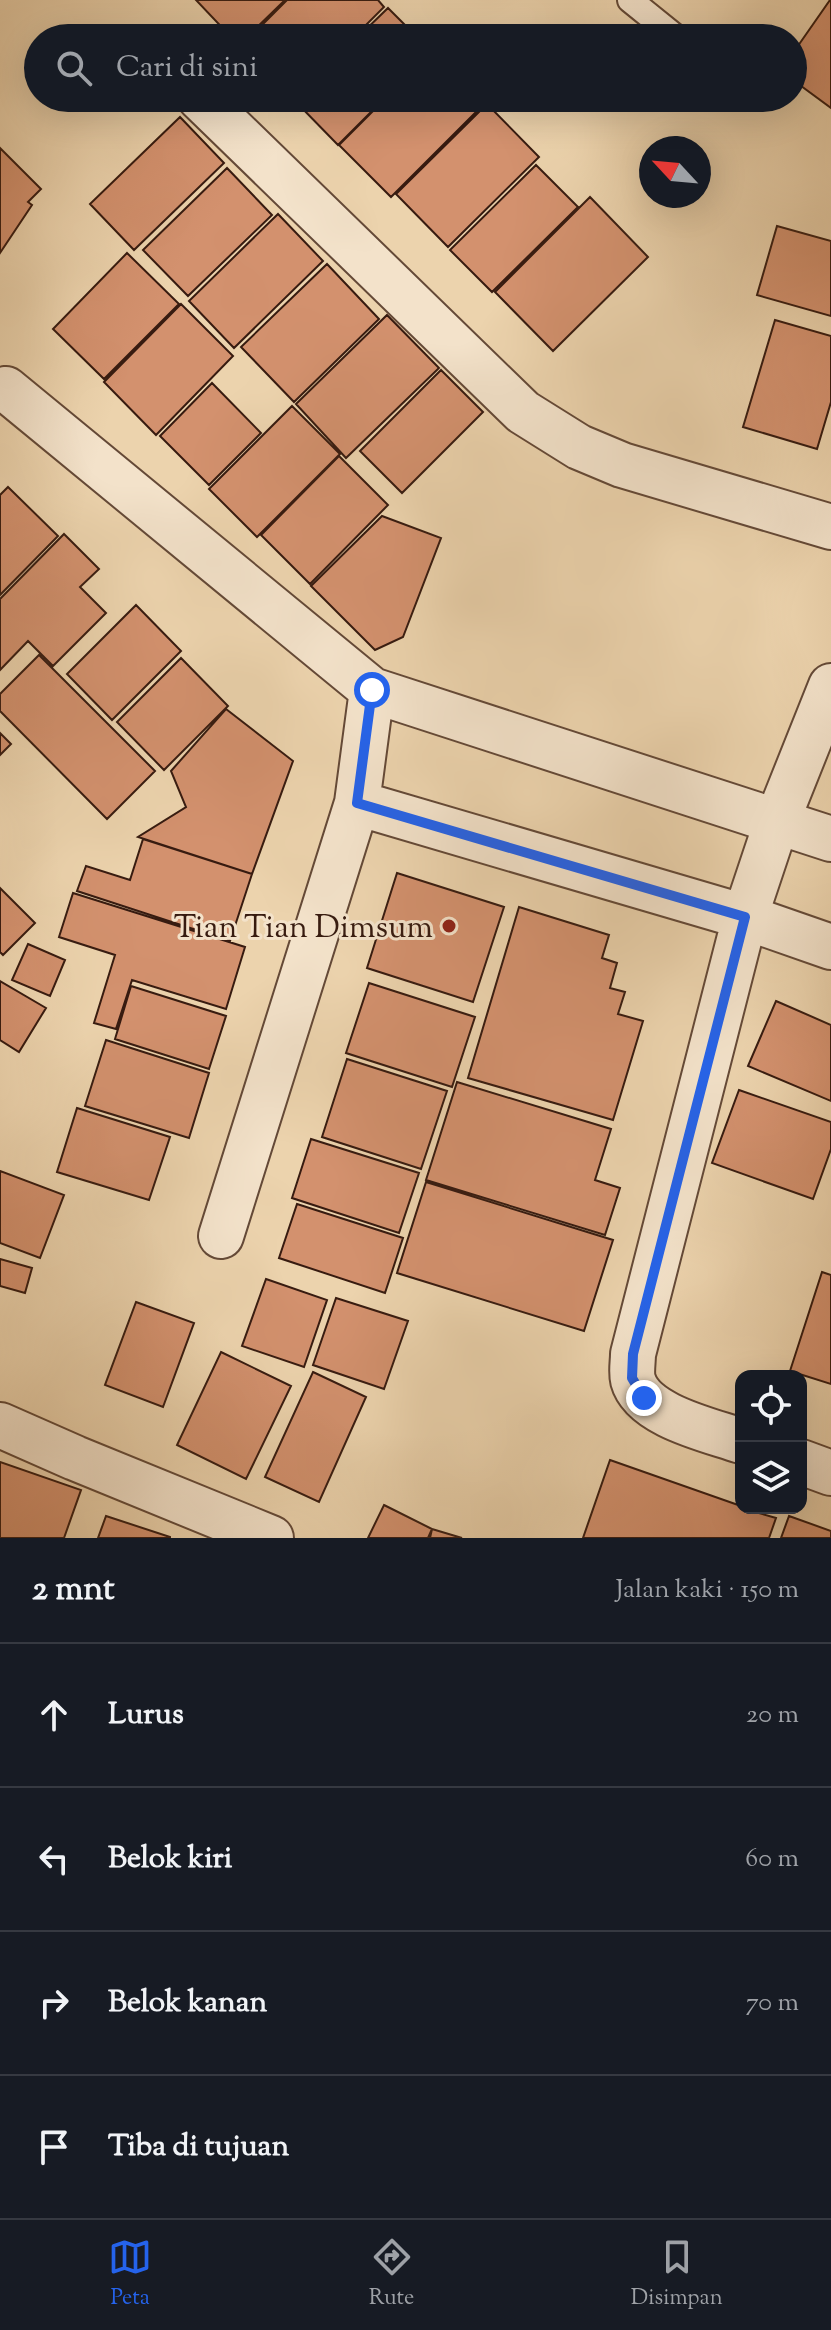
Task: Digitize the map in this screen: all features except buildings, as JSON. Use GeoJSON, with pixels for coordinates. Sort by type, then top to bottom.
{"type":"FeatureCollection","features":[{"type":"Feature","properties":{"kind":"street"},"geometry":{"type":"LineString","coordinates":[[214,112],[523,412],[579,447],[622,465],[831,527]]}},
{"type":"Feature","properties":{"kind":"street"},"geometry":{"type":"LineString","coordinates":[[6,389],[372,690],[831,839]]}},
{"type":"Feature","properties":{"kind":"street"},"geometry":{"type":"LineString","coordinates":[[735,1439],[669,1416],[644,1398],[632,1378],[633,1354],[745,917],[777,821],[831,686]]}},
{"type":"Feature","properties":{"kind":"street"},"geometry":{"type":"LineString","coordinates":[[221,1236],[357,803],[372,690]]}},
{"type":"Feature","properties":{"kind":"street"},"geometry":{"type":"LineString","coordinates":[[357,803],[745,917],[831,947]]}},
{"type":"Feature","properties":{"kind":"street"},"geometry":{"type":"LineString","coordinates":[[0,1425],[271,1538]]}},
{"type":"Feature","properties":{"kind":"street"},"geometry":{"type":"LineString","coordinates":[[807,1464],[831,1473]]}},
{"type":"Feature","properties":{"kind":"lane"},"geometry":{"type":"LineString","coordinates":[[630,0],[660,24]]}},
{"type":"Feature","properties":{"kind":"place","name":"Tian Tian Dimsum"},"geometry":{"type":"Point","coordinates":[449,926]}},
{"type":"Feature","properties":{"kind":"route"},"geometry":{"type":"LineString","coordinates":[[372,690],[357,803],[745,917],[633,1354],[632,1378],[644,1398]]}}]}
